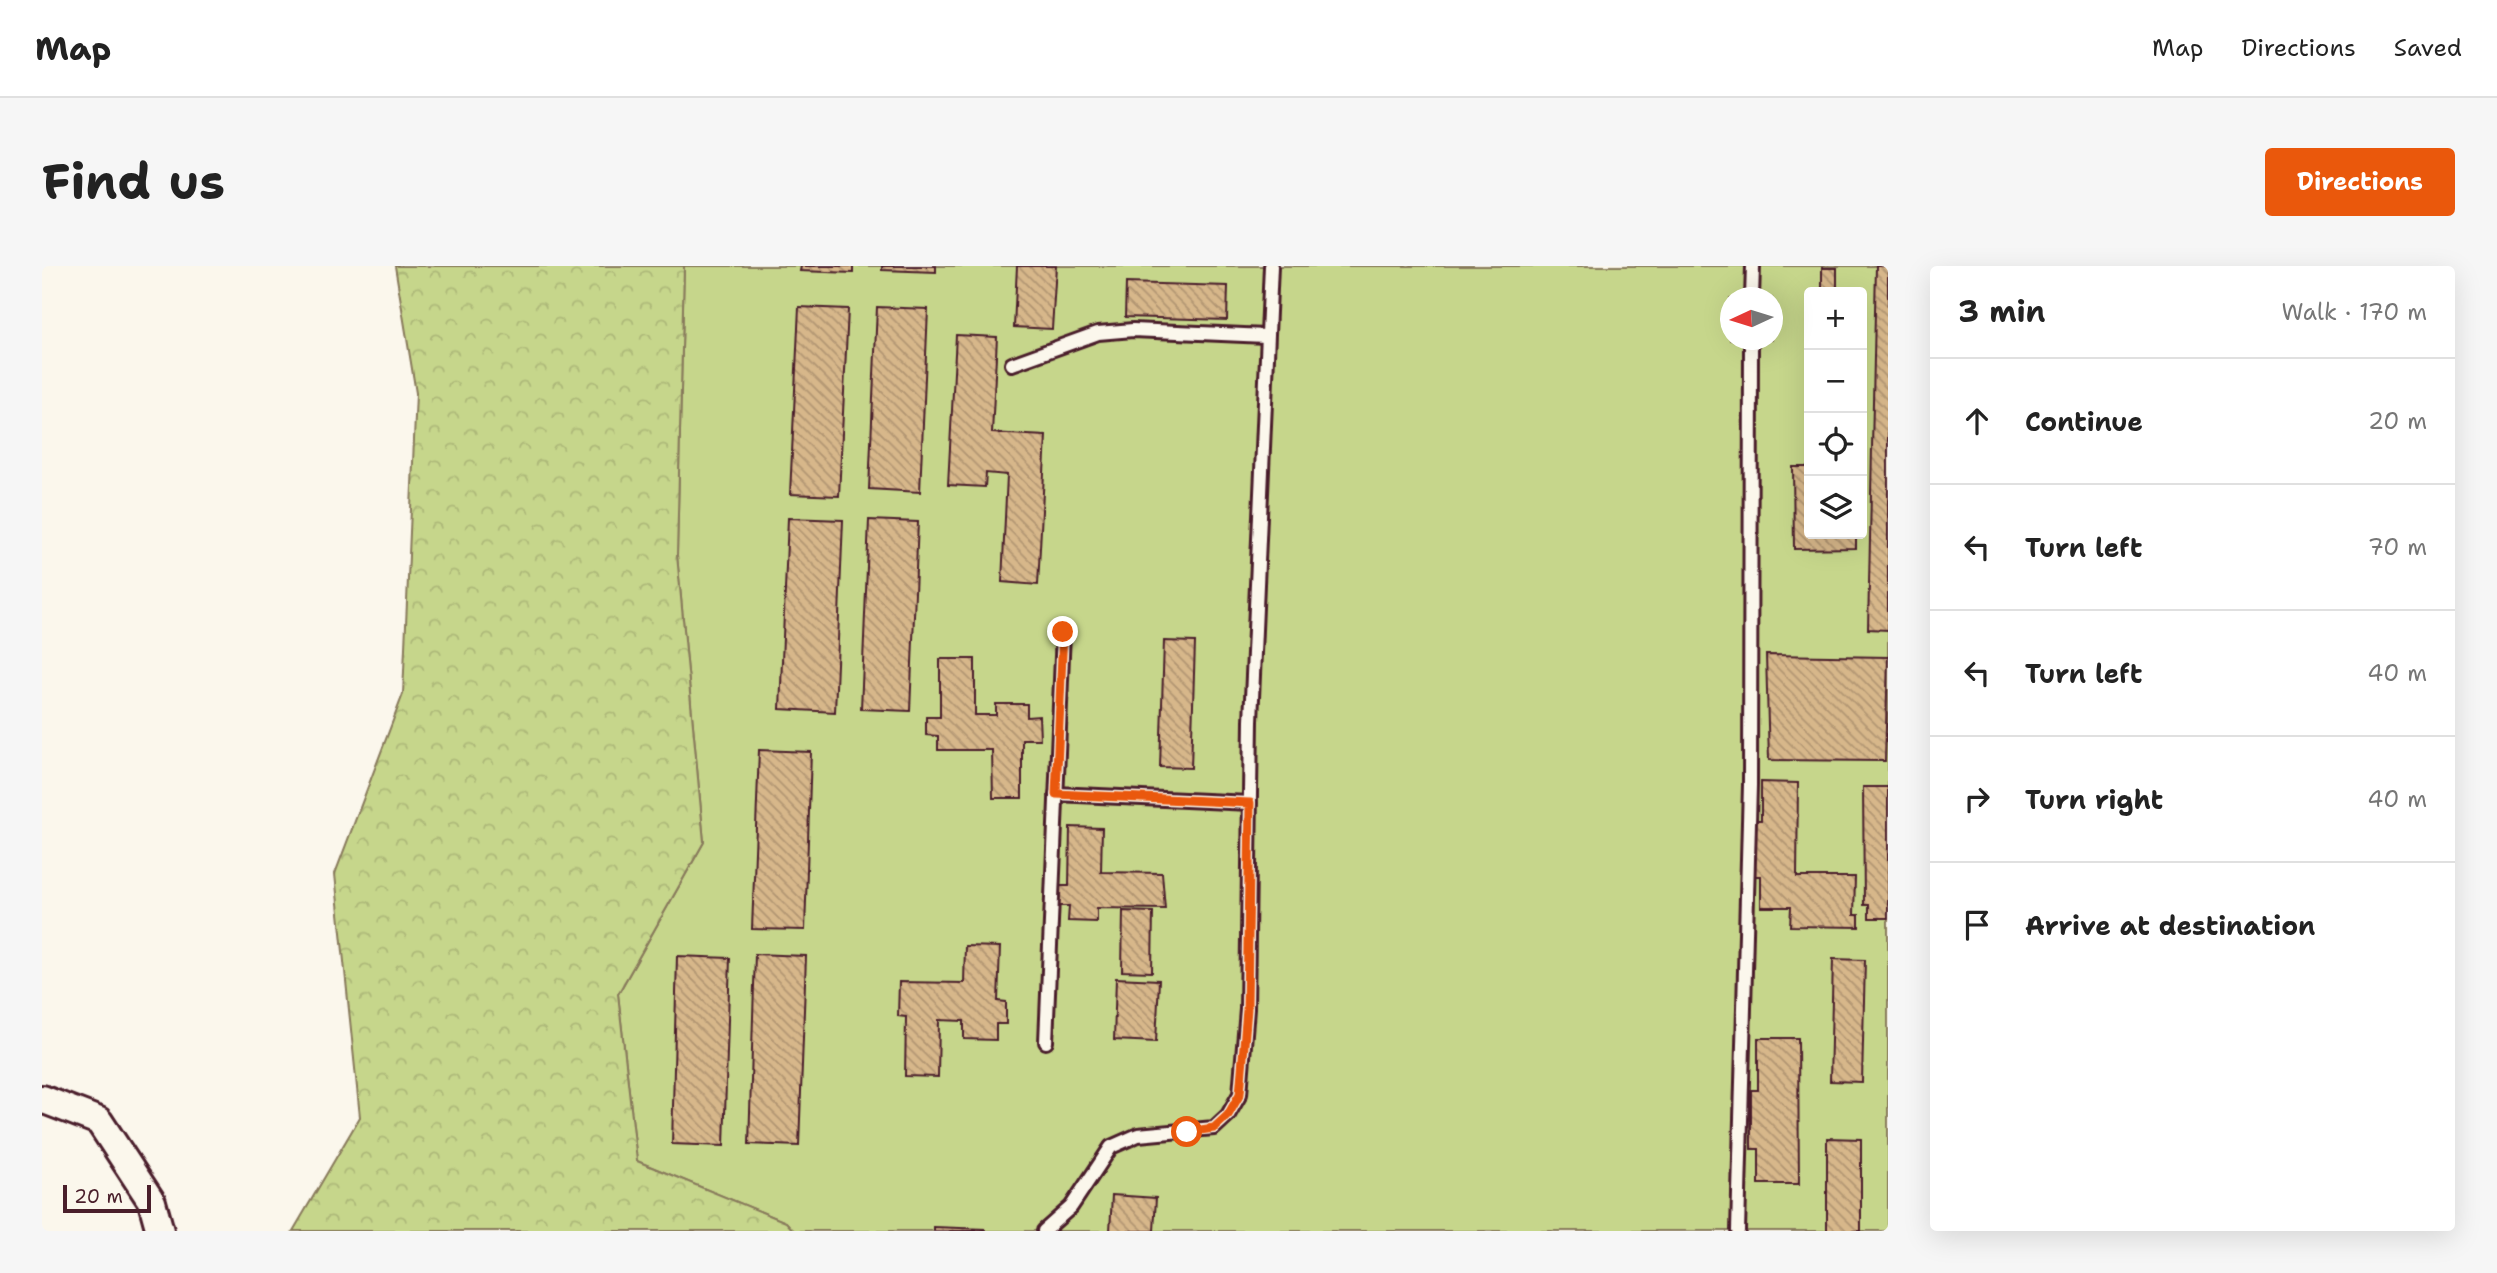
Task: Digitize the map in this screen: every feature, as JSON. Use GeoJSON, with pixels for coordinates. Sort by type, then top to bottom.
{"type":"FeatureCollection","features":[{"type":"Feature","properties":{"kind":"street"},"geometry":{"type":"LineString","coordinates":[[43,1099],[99,1121],[152,1202],[160,1231]]}},
{"type":"Feature","properties":{"kind":"lane"},"geometry":{"type":"LineString","coordinates":[[1044,1231],[1071,1206],[1111,1147],[1138,1135],[1214,1128],[1228,1115],[1240,1094],[1247,1009],[1251,720],[1263,509],[1266,336],[1271,266]]}},
{"type":"Feature","properties":{"kind":"lane"},"geometry":{"type":"LineString","coordinates":[[1752,287],[1753,266]]}},
{"type":"Feature","properties":{"kind":"lane"},"geometry":{"type":"LineString","coordinates":[[1012,364],[1098,333],[1133,330],[1266,336]]}},
{"type":"Feature","properties":{"kind":"lane"},"geometry":{"type":"LineString","coordinates":[[1738,1231],[1750,785],[1751,350]]}},
{"type":"Feature","properties":{"kind":"lane"},"geometry":{"type":"LineString","coordinates":[[1046,1042],[1063,632]]}},
{"type":"Feature","properties":{"kind":"lane"},"geometry":{"type":"LineString","coordinates":[[1056,794],[1250,803]]}},
{"type":"Feature","properties":{"kind":"green space"},"geometry":{"type":"Polygon","coordinates":[[[395,266],[684,266],[677,555],[704,842],[618,994],[637,1161],[786,1222],[794,1231],[293,1231],[360,1117],[335,874],[403,694],[416,393],[395,266]]]}},
{"type":"Feature","properties":{"kind":"green space"},"geometry":{"type":"Polygon","coordinates":[[[684,266],[1888,266],[1888,1231],[794,1231],[786,1222],[637,1161],[618,994],[704,842],[677,555],[684,266]]]}},
{"type":"Feature","properties":{"kind":"building"},"geometry":{"type":"Polygon","coordinates":[[[801,266],[853,266],[853,273],[800,271],[801,266]]]}},
{"type":"Feature","properties":{"kind":"building"},"geometry":{"type":"Polygon","coordinates":[[[882,266],[936,266],[936,272],[882,270],[882,266]]]}},
{"type":"Feature","properties":{"kind":"building"},"geometry":{"type":"Polygon","coordinates":[[[1017,266],[1056,266],[1052,329],[1014,327],[1017,266]]]}},
{"type":"Feature","properties":{"kind":"building"},"geometry":{"type":"Polygon","coordinates":[[[1876,266],[1888,266],[1888,630],[1868,629],[1876,266]]]}},
{"type":"Feature","properties":{"kind":"building"},"geometry":{"type":"Polygon","coordinates":[[[1822,268],[1837,268],[1837,287],[1822,287],[1822,268]]]}},
{"type":"Feature","properties":{"kind":"building"},"geometry":{"type":"Polygon","coordinates":[[[1126,283],[1228,286],[1227,320],[1125,317],[1126,283]]]}},
{"type":"Feature","properties":{"kind":"building"},"geometry":{"type":"Polygon","coordinates":[[[799,307],[848,309],[839,496],[790,494],[799,307]]]}},
{"type":"Feature","properties":{"kind":"building"},"geometry":{"type":"Polygon","coordinates":[[[877,307],[928,309],[920,492],[869,489],[877,307]]]}},
{"type":"Feature","properties":{"kind":"building"},"geometry":{"type":"Polygon","coordinates":[[[956,335],[997,337],[992,433],[1046,436],[1038,585],[1002,582],[1007,475],[986,473],[985,487],[948,485],[956,335]]]}},
{"type":"Feature","properties":{"kind":"building"},"geometry":{"type":"Polygon","coordinates":[[[1793,467],[1804,467],[1804,539],[1856,539],[1856,548],[1794,549],[1793,467]]]}},
{"type":"Feature","properties":{"kind":"building"},"geometry":{"type":"Polygon","coordinates":[[[788,518],[843,520],[835,712],[780,709],[788,518]]]}},
{"type":"Feature","properties":{"kind":"building"},"geometry":{"type":"Polygon","coordinates":[[[869,520],[918,522],[910,711],[861,709],[869,520]]]}},
{"type":"Feature","properties":{"kind":"building"},"geometry":{"type":"Polygon","coordinates":[[[1164,641],[1195,642],[1191,768],[1160,767],[1164,641]]]}},
{"type":"Feature","properties":{"kind":"building"},"geometry":{"type":"Polygon","coordinates":[[[1766,655],[1888,657],[1885,761],[1769,760],[1766,655]]]}},
{"type":"Feature","properties":{"kind":"building"},"geometry":{"type":"Polygon","coordinates":[[[940,659],[975,659],[975,715],[996,715],[996,704],[1027,704],[1027,717],[1039,716],[1040,739],[1022,739],[1022,798],[993,798],[992,750],[938,750],[938,736],[926,735],[926,717],[940,717],[940,659]]]}},
{"type":"Feature","properties":{"kind":"building"},"geometry":{"type":"Polygon","coordinates":[[[759,750],[811,752],[805,930],[752,929],[759,750]]]}},
{"type":"Feature","properties":{"kind":"building"},"geometry":{"type":"Polygon","coordinates":[[[1761,782],[1798,783],[1797,877],[1855,877],[1854,915],[1859,915],[1859,927],[1790,926],[1791,907],[1761,907],[1761,876],[1752,876],[1752,820],[1761,820],[1761,782]]]}},
{"type":"Feature","properties":{"kind":"building"},"geometry":{"type":"Polygon","coordinates":[[[1863,787],[1888,787],[1888,918],[1869,918],[1869,905],[1864,905],[1863,787]]]}},
{"type":"Feature","properties":{"kind":"building"},"geometry":{"type":"Polygon","coordinates":[[[1070,827],[1102,828],[1101,872],[1162,873],[1165,909],[1097,908],[1097,922],[1068,921],[1069,906],[1057,906],[1058,886],[1069,886],[1070,827]]]}},
{"type":"Feature","properties":{"kind":"building"},"geometry":{"type":"Polygon","coordinates":[[[1123,911],[1153,912],[1152,972],[1122,971],[1123,911]]]}},
{"type":"Feature","properties":{"kind":"building"},"geometry":{"type":"Polygon","coordinates":[[[965,946],[1000,947],[998,1001],[1006,1002],[1006,1024],[996,1024],[996,1040],[964,1039],[964,1021],[939,1020],[938,1077],[905,1076],[906,1017],[898,1016],[899,982],[964,983],[965,946]]]}},
{"type":"Feature","properties":{"kind":"building"},"geometry":{"type":"Polygon","coordinates":[[[755,954],[806,956],[799,1146],[749,1144],[755,954]]]}},
{"type":"Feature","properties":{"kind":"building"},"geometry":{"type":"Polygon","coordinates":[[[677,956],[730,958],[724,1146],[672,1144],[677,956]]]}},
{"type":"Feature","properties":{"kind":"building"},"geometry":{"type":"Polygon","coordinates":[[[1833,959],[1865,960],[1862,1082],[1830,1081],[1833,959]]]}},
{"type":"Feature","properties":{"kind":"building"},"geometry":{"type":"Polygon","coordinates":[[[1116,978],[1159,980],[1156,1042],[1114,1040],[1116,978]]]}},
{"type":"Feature","properties":{"kind":"building"},"geometry":{"type":"Polygon","coordinates":[[[1758,1038],[1798,1038],[1799,1184],[1759,1184],[1759,1149],[1751,1149],[1751,1090],[1758,1090],[1758,1038]]]}},
{"type":"Feature","properties":{"kind":"building"},"geometry":{"type":"Polygon","coordinates":[[[1827,1138],[1861,1139],[1861,1231],[1827,1231],[1827,1138]]]}},
{"type":"Feature","properties":{"kind":"building"},"geometry":{"type":"Polygon","coordinates":[[[1112,1195],[1156,1198],[1154,1231],[1110,1231],[1112,1195]]]}},
{"type":"Feature","properties":{"kind":"building"},"geometry":{"type":"Polygon","coordinates":[[[934,1227],[985,1229],[985,1231],[934,1231],[934,1227]]]}},
{"type":"Feature","properties":{"kind":"route"},"geometry":{"type":"LineString","coordinates":[[1063,632],[1056,794],[1250,803],[1247,1009],[1240,1094],[1228,1115],[1214,1128],[1187,1132]]}}]}
